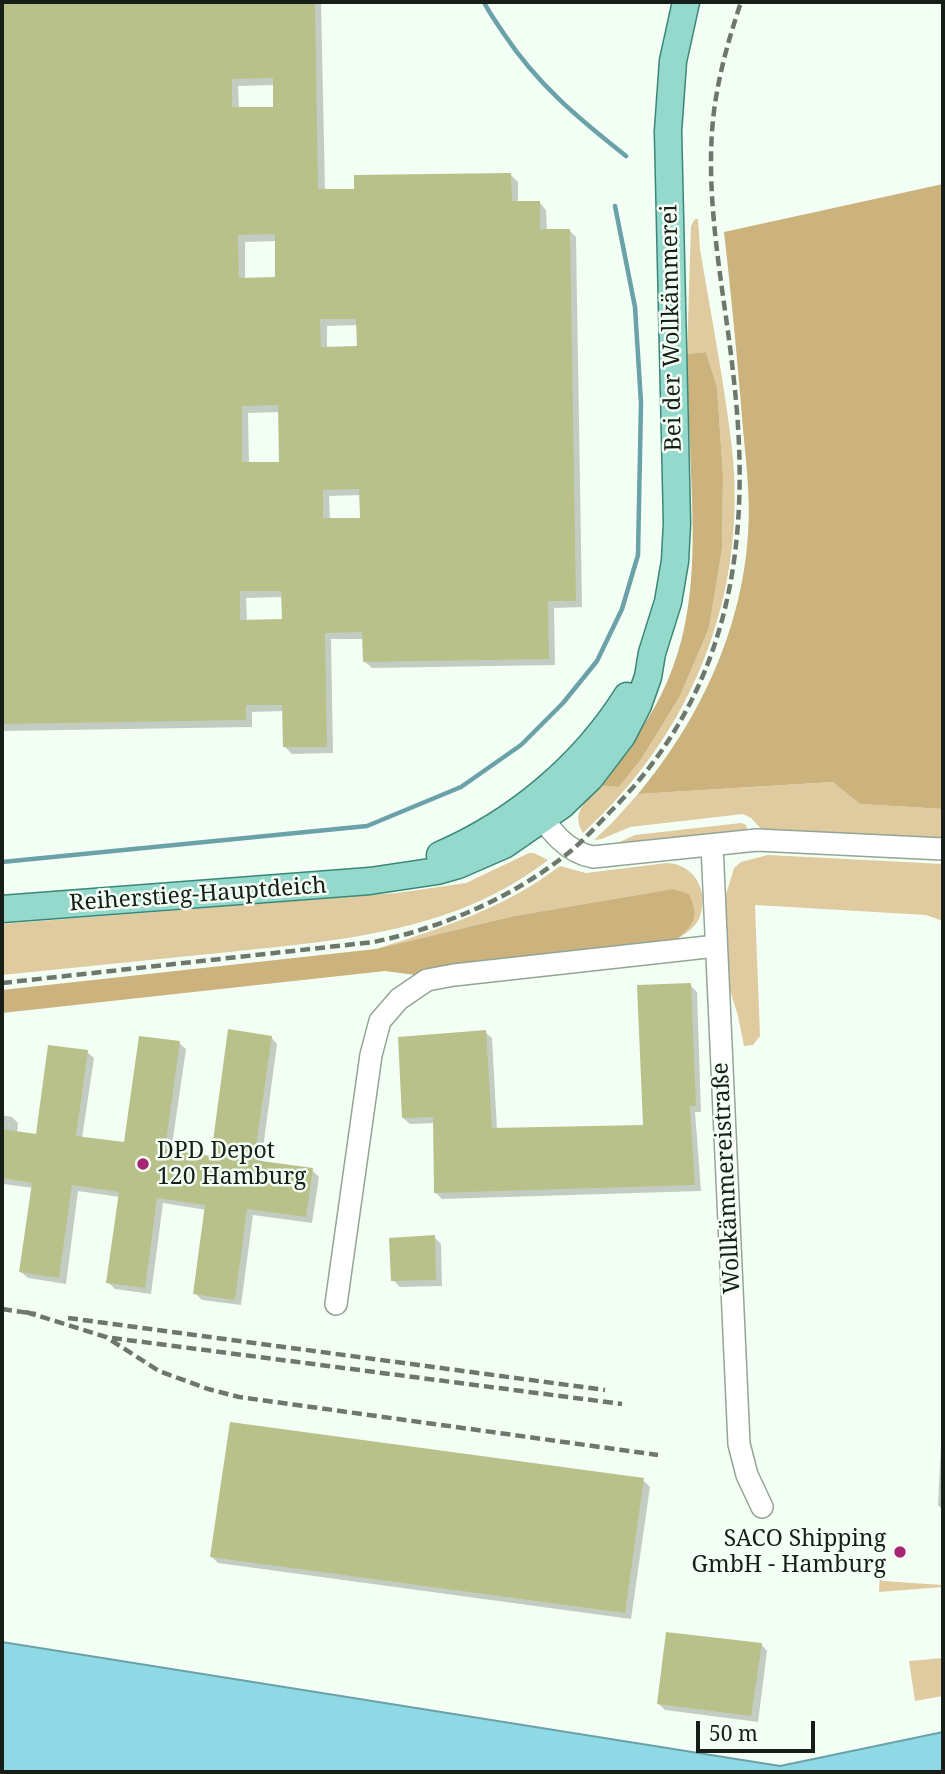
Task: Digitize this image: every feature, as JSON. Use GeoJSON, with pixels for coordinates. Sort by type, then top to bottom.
{"type":"FeatureCollection","features":[{"type":"Feature","properties":{"kind":"main road","name":"Bei der Wollkämmerei"},"geometry":{"type":"LineString","coordinates":[[394,876],[437,871],[458,865],[504,845],[536,811],[562,805],[590,778],[622,736],[648,677],[670,590],[676,548],[668,131],[673,61],[686,2]]}},
{"type":"Feature","properties":{"kind":"main road","name":"Reiherstieg-Hauptdeich"},"geometry":{"type":"LineString","coordinates":[[2,909],[347,884],[394,876]]}},
{"type":"Feature","properties":{"kind":"street"},"geometry":{"type":"LineString","coordinates":[[536,811],[572,850],[593,857],[757,840],[943,849]]}},
{"type":"Feature","properties":{"kind":"street","name":"Wollkämmereistraße"},"geometry":{"type":"LineString","coordinates":[[712,845],[739,1444],[747,1475],[762,1507]]}},
{"type":"Feature","properties":{"kind":"street"},"geometry":{"type":"LineString","coordinates":[[336,1304],[371,1055],[380,1021],[399,999],[427,980],[454,975],[716,946]]}},
{"type":"Feature","properties":{"kind":"shaded area"},"geometry":{"type":"Polygon","coordinates":[[[943,184],[943,809],[860,804],[833,782],[638,794],[680,736],[714,673],[737,605],[744,570],[749,519],[748,490],[724,232],[943,184]]]}},
{"type":"Feature","properties":{"kind":"shaded area"},"geometry":{"type":"Polygon","coordinates":[[[695,219],[698,219],[700,249],[732,448],[735,503],[731,556],[721,608],[704,658],[682,706],[655,752],[621,794],[583,833],[578,819],[585,801],[600,786],[619,787],[642,758],[680,696],[709,628],[722,549],[723,475],[717,387],[706,352],[687,354],[691,226],[695,219]]]}},
{"type":"Feature","properties":{"kind":"shaded area"},"geometry":{"type":"Polygon","coordinates":[[[706,352],[717,387],[723,475],[722,549],[709,628],[680,696],[642,758],[619,787],[600,786],[654,709],[673,667],[682,636],[692,574],[693,542],[687,354],[706,352]]]}},
{"type":"Feature","properties":{"kind":"shaded area"},"geometry":{"type":"Polygon","coordinates":[[[834,782],[860,804],[943,809],[943,839],[762,830],[743,814],[630,827],[594,840],[638,794],[834,782]]]}},
{"type":"Feature","properties":{"kind":"shaded area"},"geometry":{"type":"Polygon","coordinates":[[[741,823],[746,825],[748,831],[613,845],[635,835],[741,823]]]}},
{"type":"Feature","properties":{"kind":"shaded area"},"geometry":{"type":"Polygon","coordinates":[[[529,853],[548,860],[511,885],[473,904],[391,930],[306,944],[2,975],[2,924],[397,893],[466,883],[529,853]]]}},
{"type":"Feature","properties":{"kind":"shaded area"},"geometry":{"type":"Polygon","coordinates":[[[768,855],[943,864],[943,921],[926,915],[755,905],[760,1036],[753,1045],[744,1046],[730,990],[725,898],[734,868],[741,862],[768,855]]]}},
{"type":"Feature","properties":{"kind":"shaded area"},"geometry":{"type":"Polygon","coordinates":[[[667,863],[686,869],[693,875],[703,900],[697,923],[674,941],[672,889],[514,916],[376,949],[449,925],[495,905],[560,866],[586,873],[667,863]]]}},
{"type":"Feature","properties":{"kind":"shaded area"},"geometry":{"type":"Polygon","coordinates":[[[672,889],[689,894],[694,909],[690,926],[674,941],[428,969],[415,975],[385,971],[2,1013],[2,990],[376,949],[514,916],[672,889]]]}},
{"type":"Feature","properties":{"kind":"shaded area"},"geometry":{"type":"Polygon","coordinates":[[[880,1569],[882,1581],[943,1587],[879,1592],[880,1569]]]}},
{"type":"Feature","properties":{"kind":"shaded area"},"geometry":{"type":"Polygon","coordinates":[[[943,1658],[943,1696],[915,1701],[909,1661],[943,1658]]]}},
{"type":"Feature","properties":{"kind":"water"},"geometry":{"type":"Polygon","coordinates":[[[2,1642],[780,1766],[943,1732],[943,1772],[2,1772],[2,1642]]]}},
{"type":"Feature","properties":{"kind":"building"},"geometry":{"type":"Polygon","coordinates":[[[2,2],[315,2],[318,189],[354,189],[354,175],[511,173],[512,201],[540,201],[540,229],[570,229],[576,601],[548,601],[549,659],[363,662],[362,632],[325,633],[327,747],[283,747],[282,705],[246,705],[246,720],[2,724],[2,2]],[[273,78],[232,79],[232,107],[273,107],[273,78]],[[275,234],[238,235],[239,278],[275,277],[275,234]],[[320,319],[321,347],[357,346],[356,319],[320,319]],[[278,405],[242,406],[242,462],[279,462],[278,405]],[[359,489],[323,490],[323,518],[360,518],[359,489]],[[240,591],[240,620],[282,619],[281,591],[240,591]]]}},
{"type":"Feature","properties":{"kind":"building"},"geometry":{"type":"Polygon","coordinates":[[[691,983],[696,1106],[690,1106],[695,1185],[434,1193],[433,1117],[402,1118],[398,1037],[486,1030],[492,1128],[643,1125],[637,985],[691,983]]]}},
{"type":"Feature","properties":{"kind":"building","name":"DPD Depot 120 Hamburg"},"geometry":{"type":"Polygon","coordinates":[[[228,1029],[272,1036],[254,1160],[313,1168],[306,1217],[247,1209],[235,1300],[193,1294],[205,1205],[157,1198],[145,1288],[106,1283],[119,1192],[72,1185],[59,1278],[19,1272],[32,1183],[2,1178],[2,1129],[36,1134],[48,1045],[88,1050],[76,1136],[124,1142],[139,1036],[180,1041],[165,1149],[211,1156],[228,1029]]]}},
{"type":"Feature","properties":{"kind":"building"},"geometry":{"type":"Polygon","coordinates":[[[435,1235],[436,1280],[391,1281],[389,1238],[435,1235]]]}},
{"type":"Feature","properties":{"kind":"building"},"geometry":{"type":"Polygon","coordinates":[[[230,1422],[644,1478],[625,1613],[210,1557],[230,1422]]]}},
{"type":"Feature","properties":{"kind":"building"},"geometry":{"type":"Polygon","coordinates":[[[666,1632],[762,1643],[751,1716],[657,1704],[666,1632]]]}},
{"type":"Feature","properties":{"kind":"waterway"},"geometry":{"type":"LineString","coordinates":[[484,2],[517,52],[545,85],[626,156]]}},
{"type":"Feature","properties":{"kind":"waterway"},"geometry":{"type":"LineString","coordinates":[[2,862],[367,826],[461,787],[521,745],[563,703],[597,661],[622,609],[638,555],[641,403],[635,307],[615,206]]}},
{"type":"Feature","properties":{"kind":"railway"},"geometry":{"type":"LineString","coordinates":[[2,983],[374,942],[427,928],[479,908],[550,867],[572,850],[612,810],[652,764],[684,715],[708,664],[724,611],[735,556],[739,441],[716,246],[711,145],[719,83],[741,2]]}},
{"type":"Feature","properties":{"kind":"railway"},"geometry":{"type":"LineString","coordinates":[[2,1309],[36,1314]]}},
{"type":"Feature","properties":{"kind":"railway"},"geometry":{"type":"LineString","coordinates":[[26,1312],[106,1337],[159,1371],[239,1397],[658,1455]]}},
{"type":"Feature","properties":{"kind":"railway"},"geometry":{"type":"LineString","coordinates":[[68,1318],[605,1390]]}},
{"type":"Feature","properties":{"kind":"railway"},"geometry":{"type":"LineString","coordinates":[[112,1338],[622,1404]]}},
{"type":"Feature","properties":{"kind":"place","name":"DPD Depot 120 Hamburg"},"geometry":{"type":"Point","coordinates":[143,1164]}},
{"type":"Feature","properties":{"kind":"place","name":"SACO Shipping GmbH - Hamburg"},"geometry":{"type":"Point","coordinates":[900,1552]}}]}
